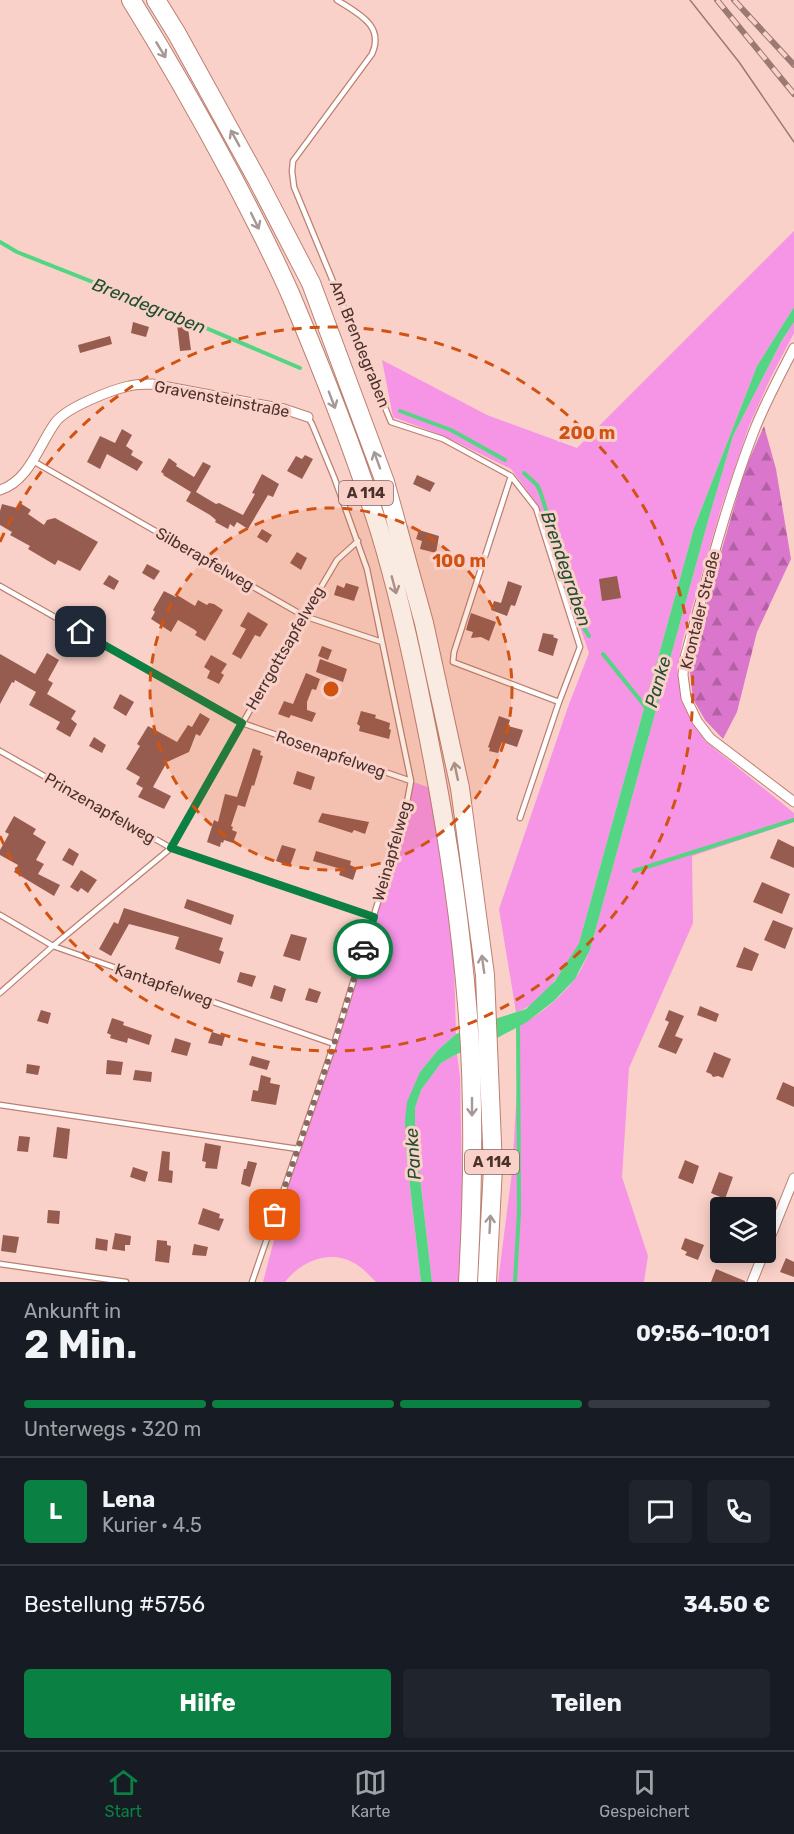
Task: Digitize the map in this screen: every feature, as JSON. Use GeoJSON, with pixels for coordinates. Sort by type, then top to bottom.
{"type":"FeatureCollection","features":[{"type":"Feature","properties":{"kind":"highway","name":"A 114"},"geometry":{"type":"LineString","coordinates":[[130,0],[193,103],[291,295],[380,534],[407,632],[438,779],[457,902],[469,1029],[472,1101],[471,1235],[468,1282]]}},
{"type":"Feature","properties":{"kind":"highway","name":"A 114"},"geometry":{"type":"LineString","coordinates":[[156,0],[258,181],[311,283],[385,482],[424,622],[460,788],[485,975],[493,1167],[487,1282]]}},
{"type":"Feature","properties":{"kind":"street","name":"Krontaler Straße"},"geometry":{"type":"LineString","coordinates":[[794,348],[754,429],[726,510],[684,662],[683,675],[686,698],[697,721],[710,738],[794,802]]}},
{"type":"Feature","properties":{"kind":"street","name":"Gravensteinstraße"},"geometry":{"type":"LineString","coordinates":[[0,490],[19,477],[33,461],[55,422],[64,413],[130,386],[152,384],[284,409],[308,417]]}},
{"type":"Feature","properties":{"kind":"street"},"geometry":{"type":"LineString","coordinates":[[776,1223],[794,1178]]}},
{"type":"Feature","properties":{"kind":"street"},"geometry":{"type":"LineString","coordinates":[[752,1282],[760,1263]]}},
{"type":"Feature","properties":{"kind":"lane","name":"Am Brendegraben"},"geometry":{"type":"LineString","coordinates":[[337,0],[369,21],[374,32],[375,47],[293,161],[291,171],[294,188],[392,422],[443,439],[510,476],[536,508],[580,646],[520,818]]}},
{"type":"Feature","properties":{"kind":"lane","name":"Weinapfelweg"},"geometry":{"type":"LineString","coordinates":[[252,1282],[334,1044],[404,818],[411,781],[367,569],[334,477],[308,417]]}},
{"type":"Feature","properties":{"kind":"lane","name":"Silberapfelweg"},"geometry":{"type":"LineString","coordinates":[[33,461],[304,615],[382,642]]}},
{"type":"Feature","properties":{"kind":"lane"},"geometry":{"type":"LineString","coordinates":[[510,476],[454,652],[453,662],[559,702]]}},
{"type":"Feature","properties":{"kind":"lane","name":"Herrgottsapfelweg"},"geometry":{"type":"LineString","coordinates":[[0,993],[52,946],[171,848],[337,560],[358,541]]}},
{"type":"Feature","properties":{"kind":"lane","name":"Rosenapfelweg"},"geometry":{"type":"LineString","coordinates":[[0,586],[242,723],[411,781]]}},
{"type":"Feature","properties":{"kind":"lane","name":"Prinzenapfelweg"},"geometry":{"type":"LineString","coordinates":[[0,751],[171,848],[374,917]]}},
{"type":"Feature","properties":{"kind":"lane","name":"Kantapfelweg"},"geometry":{"type":"LineString","coordinates":[[0,915],[52,946],[334,1044]]}},
{"type":"Feature","properties":{"kind":"lane"},"geometry":{"type":"LineString","coordinates":[[0,1105],[298,1149]]}},
{"type":"Feature","properties":{"kind":"lane"},"geometry":{"type":"LineString","coordinates":[[0,1264],[126,1282]]}},
{"type":"Feature","properties":{"kind":"shaded area"},"geometry":{"type":"Polygon","coordinates":[[[794,231],[794,307],[757,366],[694,528],[579,943],[544,993],[526,1008],[516,1012],[499,909],[569,704],[589,653],[539,506],[511,469],[444,436],[393,417],[382,360],[487,415],[577,448],[794,231]]]}},
{"type":"Feature","properties":{"kind":"shaded area"},"geometry":{"type":"Polygon","coordinates":[[[794,322],[794,333],[749,426],[721,508],[683,639],[677,669],[683,703],[705,741],[794,813],[794,822],[692,856],[693,923],[629,1068],[622,1177],[648,1256],[644,1282],[498,1282],[512,1172],[520,1040],[518,1026],[549,1006],[562,993],[579,973],[590,950],[733,436],[782,340],[794,322]]]}},
{"type":"Feature","properties":{"kind":"shaded area"},"geometry":{"type":"Polygon","coordinates":[[[411,781],[430,788],[454,963],[456,1034],[438,1050],[420,1072],[406,1152],[421,1282],[376,1282],[357,1265],[345,1259],[326,1257],[316,1259],[299,1268],[285,1282],[263,1282],[298,1149],[334,1044],[404,818],[411,781]]]}},
{"type":"Feature","properties":{"kind":"shaded area"},"geometry":{"type":"Polygon","coordinates":[[[457,1054],[460,1077],[463,1226],[459,1282],[432,1282],[415,1134],[415,1108],[421,1090],[441,1063],[457,1054]]]}},
{"type":"Feature","properties":{"kind":"green space"},"geometry":{"type":"Polygon","coordinates":[[[764,426],[776,469],[791,559],[757,632],[737,712],[723,739],[705,720],[693,699],[689,663],[745,469],[764,426]]]}},
{"type":"Feature","properties":{"kind":"water","name":"Panke"},"geometry":{"type":"Polygon","coordinates":[[[794,307],[794,322],[782,340],[733,436],[590,950],[575,979],[554,1001],[527,1022],[441,1063],[421,1090],[415,1108],[415,1134],[432,1282],[421,1282],[406,1152],[407,1102],[420,1072],[438,1050],[456,1034],[526,1009],[555,981],[579,943],[694,528],[757,366],[794,307]]]}},
{"type":"Feature","properties":{"kind":"building"},"geometry":{"type":"Polygon","coordinates":[[[133,322],[149,327],[146,337],[131,333],[133,322]]]}},
{"type":"Feature","properties":{"kind":"building"},"geometry":{"type":"Polygon","coordinates":[[[177,324],[188,328],[191,350],[180,351],[177,324]]]}},
{"type":"Feature","properties":{"kind":"building"},"geometry":{"type":"Polygon","coordinates":[[[110,336],[112,344],[80,353],[78,345],[110,336]]]}},
{"type":"Feature","properties":{"kind":"building"},"geometry":{"type":"Polygon","coordinates":[[[122,429],[132,435],[126,446],[133,451],[131,455],[143,462],[137,471],[107,454],[100,469],[87,462],[100,436],[115,443],[122,429]]]}},
{"type":"Feature","properties":{"kind":"building"},"geometry":{"type":"Polygon","coordinates":[[[305,455],[313,459],[302,479],[287,471],[296,456],[302,459],[305,455]]]}},
{"type":"Feature","properties":{"kind":"building"},"geometry":{"type":"Polygon","coordinates":[[[169,458],[177,464],[176,466],[194,477],[203,462],[211,466],[196,492],[216,504],[219,503],[243,515],[255,494],[252,493],[262,474],[279,484],[273,497],[268,495],[248,529],[237,522],[234,527],[230,524],[228,529],[186,501],[191,492],[163,475],[161,472],[169,458]]]}},
{"type":"Feature","properties":{"kind":"building"},"geometry":{"type":"Polygon","coordinates":[[[417,475],[435,483],[430,492],[413,484],[417,475]]]}},
{"type":"Feature","properties":{"kind":"building"},"geometry":{"type":"Polygon","coordinates":[[[20,503],[31,510],[28,514],[44,525],[47,520],[55,518],[98,542],[80,571],[58,560],[55,565],[28,549],[30,546],[10,535],[12,532],[0,525],[2,504],[17,508],[20,503]]]}},
{"type":"Feature","properties":{"kind":"building"},"geometry":{"type":"Polygon","coordinates":[[[262,529],[272,535],[267,543],[257,537],[262,529]]]}},
{"type":"Feature","properties":{"kind":"building"},"geometry":{"type":"Polygon","coordinates":[[[419,530],[439,536],[436,553],[420,549],[422,541],[416,539],[419,530]]]}},
{"type":"Feature","properties":{"kind":"building"},"geometry":{"type":"Polygon","coordinates":[[[297,552],[307,558],[301,570],[290,563],[297,552]]]}},
{"type":"Feature","properties":{"kind":"building"},"geometry":{"type":"Polygon","coordinates":[[[147,564],[160,571],[154,580],[142,573],[147,564]]]}},
{"type":"Feature","properties":{"kind":"building"},"geometry":{"type":"Polygon","coordinates":[[[109,575],[119,581],[114,590],[103,584],[109,575]]]}},
{"type":"Feature","properties":{"kind":"building"},"geometry":{"type":"Polygon","coordinates":[[[617,576],[621,598],[602,601],[599,579],[617,576]]]}},
{"type":"Feature","properties":{"kind":"building"},"geometry":{"type":"Polygon","coordinates":[[[508,581],[522,586],[515,606],[511,605],[507,616],[491,610],[494,601],[501,603],[508,581]]]}},
{"type":"Feature","properties":{"kind":"building"},"geometry":{"type":"Polygon","coordinates":[[[346,583],[359,587],[354,601],[334,595],[337,585],[344,588],[346,583]]]}},
{"type":"Feature","properties":{"kind":"building"},"geometry":{"type":"Polygon","coordinates":[[[164,591],[176,597],[177,595],[195,606],[198,600],[207,605],[214,604],[223,610],[205,641],[195,635],[197,632],[195,630],[178,620],[171,632],[151,619],[155,612],[153,610],[164,591]]]}},
{"type":"Feature","properties":{"kind":"building"},"geometry":{"type":"Polygon","coordinates":[[[248,612],[268,624],[260,637],[255,635],[241,659],[232,654],[246,629],[240,626],[248,612]]]}},
{"type":"Feature","properties":{"kind":"building"},"geometry":{"type":"Polygon","coordinates":[[[471,613],[496,622],[489,641],[481,637],[471,638],[473,632],[466,630],[471,613]]]}},
{"type":"Feature","properties":{"kind":"building"},"geometry":{"type":"Polygon","coordinates":[[[543,633],[554,635],[553,637],[558,639],[553,656],[538,651],[543,633]]]}},
{"type":"Feature","properties":{"kind":"building"},"geometry":{"type":"Polygon","coordinates":[[[322,646],[332,650],[328,660],[318,656],[322,646]]]}},
{"type":"Feature","properties":{"kind":"building"},"geometry":{"type":"Polygon","coordinates":[[[47,653],[59,660],[48,680],[53,683],[47,694],[76,711],[71,719],[77,724],[70,737],[56,729],[60,722],[29,705],[36,692],[15,680],[0,704],[0,654],[35,674],[47,653]]]}},
{"type":"Feature","properties":{"kind":"building"},"geometry":{"type":"Polygon","coordinates":[[[211,655],[227,664],[221,673],[224,675],[219,684],[207,678],[210,671],[204,667],[211,655]]]}},
{"type":"Feature","properties":{"kind":"building"},"geometry":{"type":"Polygon","coordinates":[[[320,659],[347,669],[343,682],[316,672],[320,659]]]}},
{"type":"Feature","properties":{"kind":"building"},"geometry":{"type":"Polygon","coordinates":[[[306,673],[320,679],[316,690],[312,689],[307,702],[307,710],[316,713],[312,722],[291,715],[289,718],[278,714],[284,701],[293,704],[306,673]]]}},
{"type":"Feature","properties":{"kind":"building"},"geometry":{"type":"Polygon","coordinates":[[[120,694],[134,702],[126,716],[113,708],[120,694]]]}},
{"type":"Feature","properties":{"kind":"building"},"geometry":{"type":"Polygon","coordinates":[[[361,711],[376,715],[375,718],[390,723],[389,739],[359,731],[360,726],[357,724],[361,711]]]}},
{"type":"Feature","properties":{"kind":"building"},"geometry":{"type":"Polygon","coordinates":[[[200,713],[210,719],[200,736],[196,734],[189,752],[167,762],[153,787],[171,796],[164,809],[138,797],[143,788],[136,784],[140,777],[126,769],[140,746],[137,744],[148,726],[177,742],[188,725],[192,727],[200,713]]]}},
{"type":"Feature","properties":{"kind":"building"},"geometry":{"type":"Polygon","coordinates":[[[499,716],[510,720],[508,726],[523,730],[517,747],[502,742],[498,753],[489,751],[488,747],[499,716]]]}},
{"type":"Feature","properties":{"kind":"building"},"geometry":{"type":"Polygon","coordinates":[[[94,737],[106,745],[102,753],[89,746],[94,737]]]}},
{"type":"Feature","properties":{"kind":"building"},"geometry":{"type":"Polygon","coordinates":[[[253,748],[261,751],[260,755],[263,756],[245,807],[238,805],[231,826],[232,830],[237,832],[233,843],[224,840],[220,847],[207,842],[214,820],[218,822],[225,794],[237,797],[253,748]]]}},
{"type":"Feature","properties":{"kind":"building"},"geometry":{"type":"Polygon","coordinates":[[[297,771],[315,777],[311,790],[293,784],[297,771]]]}},
{"type":"Feature","properties":{"kind":"building"},"geometry":{"type":"Polygon","coordinates":[[[322,813],[369,822],[365,834],[354,830],[352,833],[318,822],[322,813]]]}},
{"type":"Feature","properties":{"kind":"building"},"geometry":{"type":"Polygon","coordinates":[[[14,816],[36,829],[33,834],[46,842],[36,860],[44,864],[38,874],[60,885],[54,896],[14,872],[18,865],[0,855],[0,850],[9,834],[5,832],[14,816]]]}},
{"type":"Feature","properties":{"kind":"building"},"geometry":{"type":"Polygon","coordinates":[[[778,839],[794,847],[794,868],[770,858],[778,839]]]}},
{"type":"Feature","properties":{"kind":"building"},"geometry":{"type":"Polygon","coordinates":[[[282,845],[296,849],[290,866],[276,861],[282,845]]]}},
{"type":"Feature","properties":{"kind":"building"},"geometry":{"type":"Polygon","coordinates":[[[69,848],[79,854],[73,866],[62,860],[69,848]]]}},
{"type":"Feature","properties":{"kind":"building"},"geometry":{"type":"Polygon","coordinates":[[[316,851],[351,861],[350,865],[357,868],[353,880],[339,875],[341,869],[313,861],[316,851]]]}},
{"type":"Feature","properties":{"kind":"building"},"geometry":{"type":"Polygon","coordinates":[[[81,870],[97,880],[88,893],[81,888],[78,892],[70,887],[81,870]]]}},
{"type":"Feature","properties":{"kind":"building"},"geometry":{"type":"Polygon","coordinates":[[[762,882],[790,894],[782,914],[753,902],[762,882]]]}},
{"type":"Feature","properties":{"kind":"building"},"geometry":{"type":"Polygon","coordinates":[[[187,899],[234,915],[231,925],[184,908],[187,899]]]}},
{"type":"Feature","properties":{"kind":"building"},"geometry":{"type":"Polygon","coordinates":[[[124,908],[223,938],[219,950],[224,952],[220,964],[175,949],[179,937],[129,924],[111,956],[99,949],[114,922],[118,924],[124,908]]]}},
{"type":"Feature","properties":{"kind":"building"},"geometry":{"type":"Polygon","coordinates":[[[773,920],[793,928],[785,949],[764,940],[773,920]]]}},
{"type":"Feature","properties":{"kind":"building"},"geometry":{"type":"Polygon","coordinates":[[[291,934],[307,938],[300,961],[283,956],[291,934]]]}},
{"type":"Feature","properties":{"kind":"building"},"geometry":{"type":"Polygon","coordinates":[[[744,947],[759,954],[752,971],[736,967],[744,947]]]}},
{"type":"Feature","properties":{"kind":"building"},"geometry":{"type":"Polygon","coordinates":[[[240,972],[256,976],[252,987],[237,982],[240,972]]]}},
{"type":"Feature","properties":{"kind":"building"},"geometry":{"type":"Polygon","coordinates":[[[274,985],[286,989],[282,1002],[270,998],[274,985]]]}},
{"type":"Feature","properties":{"kind":"building"},"geometry":{"type":"Polygon","coordinates":[[[309,988],[321,992],[317,1003],[305,1000],[309,988]]]}},
{"type":"Feature","properties":{"kind":"building"},"geometry":{"type":"Polygon","coordinates":[[[700,1006],[719,1014],[716,1022],[697,1015],[700,1006]]]}},
{"type":"Feature","properties":{"kind":"building"},"geometry":{"type":"Polygon","coordinates":[[[41,1010],[51,1013],[48,1024],[37,1021],[41,1010]]]}},
{"type":"Feature","properties":{"kind":"building"},"geometry":{"type":"Polygon","coordinates":[[[669,1010],[684,1016],[675,1036],[683,1039],[676,1054],[658,1047],[669,1022],[665,1020],[669,1010]]]}},
{"type":"Feature","properties":{"kind":"building"},"geometry":{"type":"Polygon","coordinates":[[[112,1018],[124,1022],[123,1025],[152,1035],[149,1045],[128,1038],[127,1043],[110,1038],[111,1035],[107,1033],[112,1018]]]}},
{"type":"Feature","properties":{"kind":"building"},"geometry":{"type":"Polygon","coordinates":[[[212,1032],[225,1036],[222,1046],[208,1043],[212,1032]]]}},
{"type":"Feature","properties":{"kind":"building"},"geometry":{"type":"Polygon","coordinates":[[[175,1038],[191,1043],[187,1056],[171,1052],[175,1038]]]}},
{"type":"Feature","properties":{"kind":"building"},"geometry":{"type":"Polygon","coordinates":[[[714,1052],[731,1059],[723,1078],[713,1077],[706,1072],[714,1052]]]}},
{"type":"Feature","properties":{"kind":"building"},"geometry":{"type":"Polygon","coordinates":[[[252,1056],[270,1061],[267,1070],[249,1065],[252,1056]]]}},
{"type":"Feature","properties":{"kind":"building"},"geometry":{"type":"Polygon","coordinates":[[[107,1060],[123,1062],[121,1075],[106,1074],[107,1060]]]}},
{"type":"Feature","properties":{"kind":"building"},"geometry":{"type":"Polygon","coordinates":[[[27,1064],[40,1066],[38,1075],[26,1073],[27,1064]]]}},
{"type":"Feature","properties":{"kind":"building"},"geometry":{"type":"Polygon","coordinates":[[[135,1070],[152,1072],[151,1082],[133,1080],[135,1070]]]}},
{"type":"Feature","properties":{"kind":"building"},"geometry":{"type":"Polygon","coordinates":[[[261,1075],[271,1078],[270,1083],[280,1085],[276,1105],[251,1101],[253,1090],[258,1091],[261,1075]]]}},
{"type":"Feature","properties":{"kind":"building"},"geometry":{"type":"Polygon","coordinates":[[[783,1082],[794,1087],[794,1107],[776,1099],[783,1082]]]}},
{"type":"Feature","properties":{"kind":"building"},"geometry":{"type":"Polygon","coordinates":[[[57,1127],[70,1129],[67,1159],[53,1157],[57,1127]]]}},
{"type":"Feature","properties":{"kind":"building"},"geometry":{"type":"Polygon","coordinates":[[[19,1136],[30,1137],[28,1152],[17,1151],[19,1136]]]}},
{"type":"Feature","properties":{"kind":"building"},"geometry":{"type":"Polygon","coordinates":[[[205,1143],[221,1146],[217,1169],[205,1168],[206,1162],[202,1161],[205,1143]]]}},
{"type":"Feature","properties":{"kind":"building"},"geometry":{"type":"Polygon","coordinates":[[[162,1151],[170,1152],[169,1170],[173,1171],[172,1183],[158,1181],[162,1151]]]}},
{"type":"Feature","properties":{"kind":"building"},"geometry":{"type":"Polygon","coordinates":[[[685,1160],[699,1166],[693,1184],[678,1178],[685,1160]]]}},
{"type":"Feature","properties":{"kind":"building"},"geometry":{"type":"Polygon","coordinates":[[[248,1161],[257,1163],[250,1187],[241,1184],[248,1161]]]}},
{"type":"Feature","properties":{"kind":"building"},"geometry":{"type":"Polygon","coordinates":[[[133,1167],[148,1172],[145,1182],[130,1177],[133,1167]]]}},
{"type":"Feature","properties":{"kind":"building"},"geometry":{"type":"Polygon","coordinates":[[[719,1172],[733,1177],[726,1197],[711,1193],[719,1172]]]}},
{"type":"Feature","properties":{"kind":"building"},"geometry":{"type":"Polygon","coordinates":[[[203,1208],[220,1214],[219,1218],[224,1219],[219,1231],[198,1224],[203,1208]]]}},
{"type":"Feature","properties":{"kind":"building"},"geometry":{"type":"Polygon","coordinates":[[[48,1210],[60,1211],[59,1224],[47,1223],[48,1210]]]}},
{"type":"Feature","properties":{"kind":"building"},"geometry":{"type":"Polygon","coordinates":[[[115,1233],[131,1236],[130,1245],[125,1245],[125,1251],[112,1249],[115,1233]]]}},
{"type":"Feature","properties":{"kind":"building"},"geometry":{"type":"Polygon","coordinates":[[[3,1235],[19,1237],[16,1253],[1,1251],[3,1235]]]}},
{"type":"Feature","properties":{"kind":"building"},"geometry":{"type":"Polygon","coordinates":[[[96,1238],[108,1240],[107,1251],[95,1249],[96,1238]]]}},
{"type":"Feature","properties":{"kind":"building"},"geometry":{"type":"Polygon","coordinates":[[[685,1238],[704,1245],[698,1260],[685,1255],[687,1252],[681,1249],[685,1238]]]}},
{"type":"Feature","properties":{"kind":"building"},"geometry":{"type":"Polygon","coordinates":[[[157,1240],[167,1241],[167,1245],[171,1246],[169,1263],[155,1261],[157,1240]]]}},
{"type":"Feature","properties":{"kind":"building"},"geometry":{"type":"Polygon","coordinates":[[[194,1244],[208,1247],[206,1256],[192,1255],[194,1244]]]}},
{"type":"Feature","properties":{"kind":"building"},"geometry":{"type":"Polygon","coordinates":[[[786,1258],[794,1262],[794,1277],[780,1272],[786,1258]]]}},
{"type":"Feature","properties":{"kind":"building"},"geometry":{"type":"Polygon","coordinates":[[[716,1269],[745,1281],[745,1282],[711,1282],[716,1269]]]}},
{"type":"Feature","properties":{"kind":"waterway","name":"Brendegraben"},"geometry":{"type":"LineString","coordinates":[[0,242],[17,252],[166,311],[300,368]]}},
{"type":"Feature","properties":{"kind":"waterway","name":"Brendegraben"},"geometry":{"type":"LineString","coordinates":[[400,411],[451,430],[505,460]]}},
{"type":"Feature","properties":{"kind":"waterway","name":"Brendegraben"},"geometry":{"type":"LineString","coordinates":[[524,473],[540,491],[584,628],[589,636]]}},
{"type":"Feature","properties":{"kind":"waterway","name":"Brendegraben"},"geometry":{"type":"LineString","coordinates":[[603,654],[648,710]]}},
{"type":"Feature","properties":{"kind":"waterway"},"geometry":{"type":"LineString","coordinates":[[634,871],[794,820]]}},
{"type":"Feature","properties":{"kind":"waterway"},"geometry":{"type":"LineString","coordinates":[[515,1282],[519,1212],[518,1022]]}},
{"type":"Feature","properties":{"kind":"tram line"},"geometry":{"type":"LineString","coordinates":[[690,0],[739,62],[794,142]]}},
{"type":"Feature","properties":{"kind":"railway"},"geometry":{"type":"LineString","coordinates":[[717,0],[794,94]]}},
{"type":"Feature","properties":{"kind":"railway"},"geometry":{"type":"LineString","coordinates":[[734,0],[794,65]]}},
{"type":"Feature","properties":{"kind":"way so far"},"geometry":{"type":"LineString","coordinates":[[275,1215],[334,1044],[363,949]]}},
{"type":"Feature","properties":{"kind":"route"},"geometry":{"type":"LineString","coordinates":[[81,632],[242,723],[171,848],[374,917],[363,949]]}}]}
